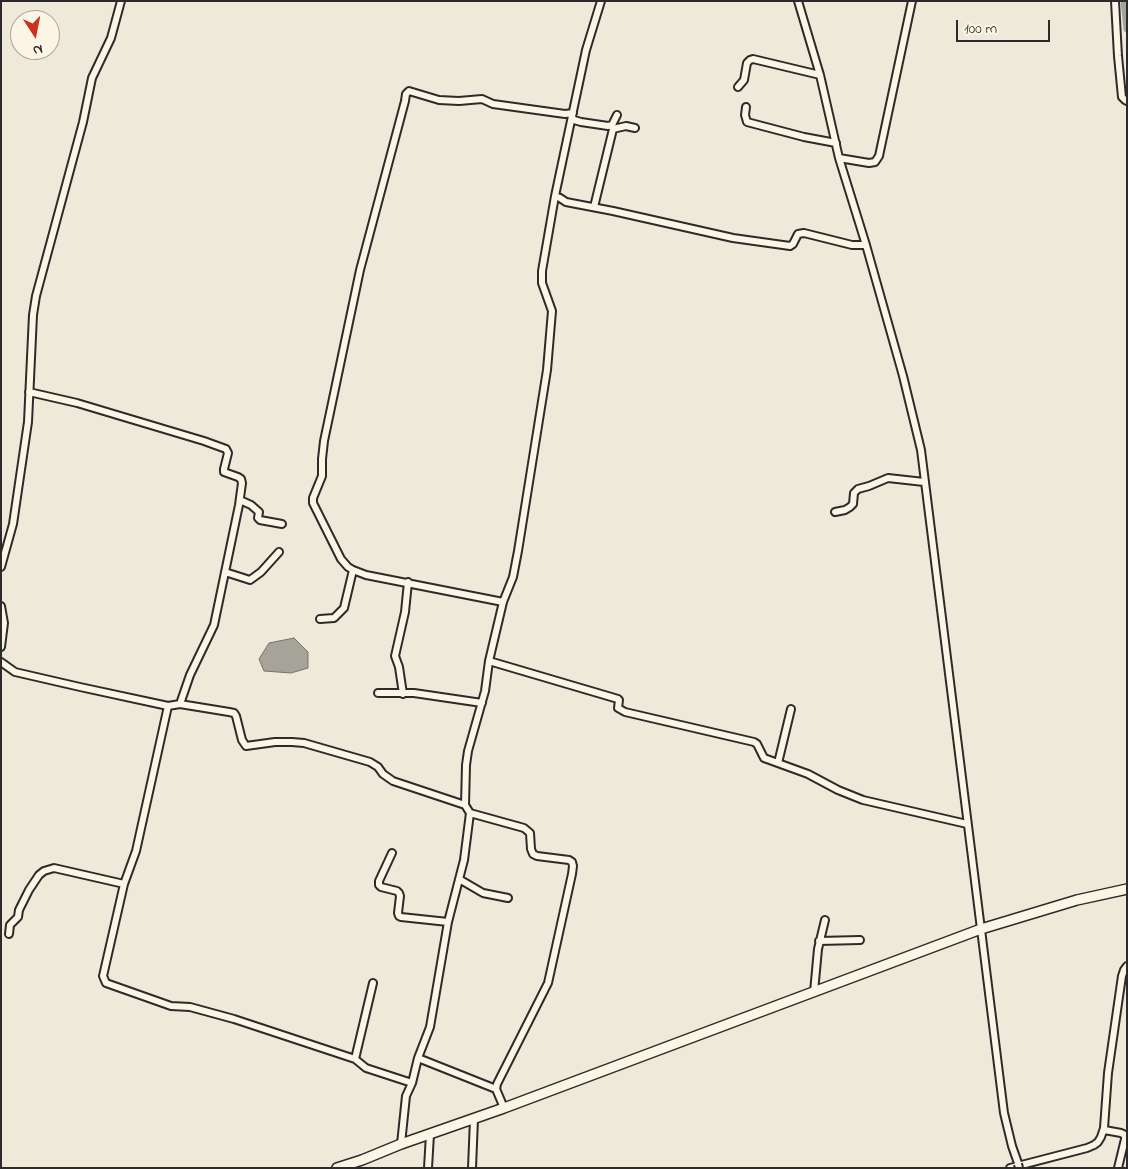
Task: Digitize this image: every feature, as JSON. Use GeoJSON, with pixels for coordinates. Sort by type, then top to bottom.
{"type":"FeatureCollection","features":[{"type":"Feature","properties":{"kind":"street"},"geometry":{"type":"LineString","coordinates":[[1,567],[13,524],[28,422],[33,316],[36,296],[83,122],[92,78],[111,38],[120,1]]}},
{"type":"Feature","properties":{"kind":"street"},"geometry":{"type":"LineString","coordinates":[[401,1144],[406,1096],[430,1027],[448,922],[464,860],[470,813],[465,805],[468,751],[482,703],[489,661],[503,602],[513,577],[547,370],[552,312],[542,283],[542,271],[555,196],[586,50],[601,1]]}},
{"type":"Feature","properties":{"kind":"street"},"geometry":{"type":"LineString","coordinates":[[798,1],[820,76],[839,158],[903,376],[921,450],[1004,1113],[1019,1166]]}},
{"type":"Feature","properties":{"kind":"street"},"geometry":{"type":"LineString","coordinates":[[839,158],[869,163],[875,162],[879,156],[912,1]]}},
{"type":"Feature","properties":{"kind":"street"},"geometry":{"type":"LineString","coordinates":[[1115,1],[1122,97],[1126,101]]}},
{"type":"Feature","properties":{"kind":"street"},"geometry":{"type":"LineString","coordinates":[[738,86],[744,80],[747,63],[754,59],[820,76]]}},
{"type":"Feature","properties":{"kind":"street"},"geometry":{"type":"LineString","coordinates":[[503,602],[366,575],[353,570],[341,559],[313,500],[322,476],[324,441],[360,270],[406,94],[409,91],[439,100],[482,99],[493,104],[572,115]]}},
{"type":"Feature","properties":{"kind":"street"},"geometry":{"type":"LineString","coordinates":[[746,107],[745,118],[747,122],[804,137],[836,142]]}},
{"type":"Feature","properties":{"kind":"street"},"geometry":{"type":"LineString","coordinates":[[572,115],[574,120],[608,126],[612,125],[616,116]]}},
{"type":"Feature","properties":{"kind":"street"},"geometry":{"type":"LineString","coordinates":[[594,207],[613,129],[626,126],[635,128]]}},
{"type":"Feature","properties":{"kind":"street"},"geometry":{"type":"LineString","coordinates":[[555,196],[566,202],[734,238],[788,246],[792,245],[796,236],[801,233],[852,245],[866,245]]}},
{"type":"Feature","properties":{"kind":"street"},"geometry":{"type":"LineString","coordinates":[[29,392],[77,403],[226,449],[228,453],[224,471],[241,479],[240,500],[214,626],[190,675],[180,704]]}},
{"type":"Feature","properties":{"kind":"street"},"geometry":{"type":"LineString","coordinates":[[835,512],[845,510],[853,504],[854,493],[858,489],[888,478],[924,482]]}},
{"type":"Feature","properties":{"kind":"street"},"geometry":{"type":"LineString","coordinates":[[240,500],[251,505],[259,512],[258,518],[260,520],[282,524]]}},
{"type":"Feature","properties":{"kind":"street"},"geometry":{"type":"LineString","coordinates":[[225,572],[250,580],[262,572],[279,552]]}},
{"type":"Feature","properties":{"kind":"street"},"geometry":{"type":"LineString","coordinates":[[320,619],[334,618],[344,608],[353,570]]}},
{"type":"Feature","properties":{"kind":"street"},"geometry":{"type":"LineString","coordinates":[[403,694],[399,667],[395,656],[405,612],[408,582]]}},
{"type":"Feature","properties":{"kind":"street"},"geometry":{"type":"LineString","coordinates":[[1,606],[4,623],[1,647]]}},
{"type":"Feature","properties":{"kind":"street"},"geometry":{"type":"LineString","coordinates":[[489,661],[618,699],[618,708],[625,712],[754,742],[764,758],[808,774],[838,790],[863,800],[968,824]]}},
{"type":"Feature","properties":{"kind":"street"},"geometry":{"type":"LineString","coordinates":[[1,662],[15,672],[80,688],[168,706],[180,704],[234,714],[243,743],[246,746],[275,742],[304,744],[370,762],[393,781],[465,805]]}},
{"type":"Feature","properties":{"kind":"street"},"geometry":{"type":"LineString","coordinates":[[378,693],[414,693],[482,703]]}},
{"type":"Feature","properties":{"kind":"street"},"geometry":{"type":"LineString","coordinates":[[168,706],[136,851],[124,884],[103,976],[106,983],[171,1006],[190,1007],[355,1059],[366,1068],[412,1082]]}},
{"type":"Feature","properties":{"kind":"street"},"geometry":{"type":"LineString","coordinates":[[778,763],[791,709]]}},
{"type":"Feature","properties":{"kind":"street"},"geometry":{"type":"LineString","coordinates":[[470,813],[524,828],[530,833],[533,854],[569,860],[573,866],[548,983],[496,1089],[504,1108]]}},
{"type":"Feature","properties":{"kind":"street"},"geometry":{"type":"LineString","coordinates":[[392,853],[379,881],[379,885],[399,893],[399,916],[448,922]]}},
{"type":"Feature","properties":{"kind":"street"},"geometry":{"type":"LineString","coordinates":[[9,934],[10,925],[18,917],[19,910],[29,890],[44,871],[54,868],[124,884]]}},
{"type":"Feature","properties":{"kind":"street"},"geometry":{"type":"LineString","coordinates":[[459,879],[483,893],[508,898]]}},
{"type":"Feature","properties":{"kind":"street"},"geometry":{"type":"LineString","coordinates":[[338,1168],[362,1164],[401,1144],[504,1108],[981,929],[1077,900],[1127,889]]}},
{"type":"Feature","properties":{"kind":"street"},"geometry":{"type":"LineString","coordinates":[[814,992],[819,941],[825,920]]}},
{"type":"Feature","properties":{"kind":"street"},"geometry":{"type":"LineString","coordinates":[[819,941],[860,940]]}},
{"type":"Feature","properties":{"kind":"street"},"geometry":{"type":"LineString","coordinates":[[1010,1168],[1094,1145],[1106,1131],[1108,1073],[1122,976],[1127,966]]}},
{"type":"Feature","properties":{"kind":"street"},"geometry":{"type":"LineString","coordinates":[[355,1059],[373,983]]}},
{"type":"Feature","properties":{"kind":"street"},"geometry":{"type":"LineString","coordinates":[[418,1058],[496,1089]]}},
{"type":"Feature","properties":{"kind":"street"},"geometry":{"type":"LineString","coordinates":[[472,1168],[474,1119]]}},
{"type":"Feature","properties":{"kind":"street"},"geometry":{"type":"LineString","coordinates":[[1106,1131],[1121,1133],[1125,1137],[1118,1168]]}},
{"type":"Feature","properties":{"kind":"street"},"geometry":{"type":"LineString","coordinates":[[428,1168],[430,1134]]}},
{"type":"Feature","properties":{"kind":"shaded area"},"geometry":{"type":"Polygon","coordinates":[[[294,638],[308,652],[308,668],[291,673],[264,671],[259,659],[269,643],[294,638]]]}},
{"type":"Feature","properties":{"kind":"waterway"},"geometry":{"type":"LineString","coordinates":[[1124,1],[1127,29]]}}]}
